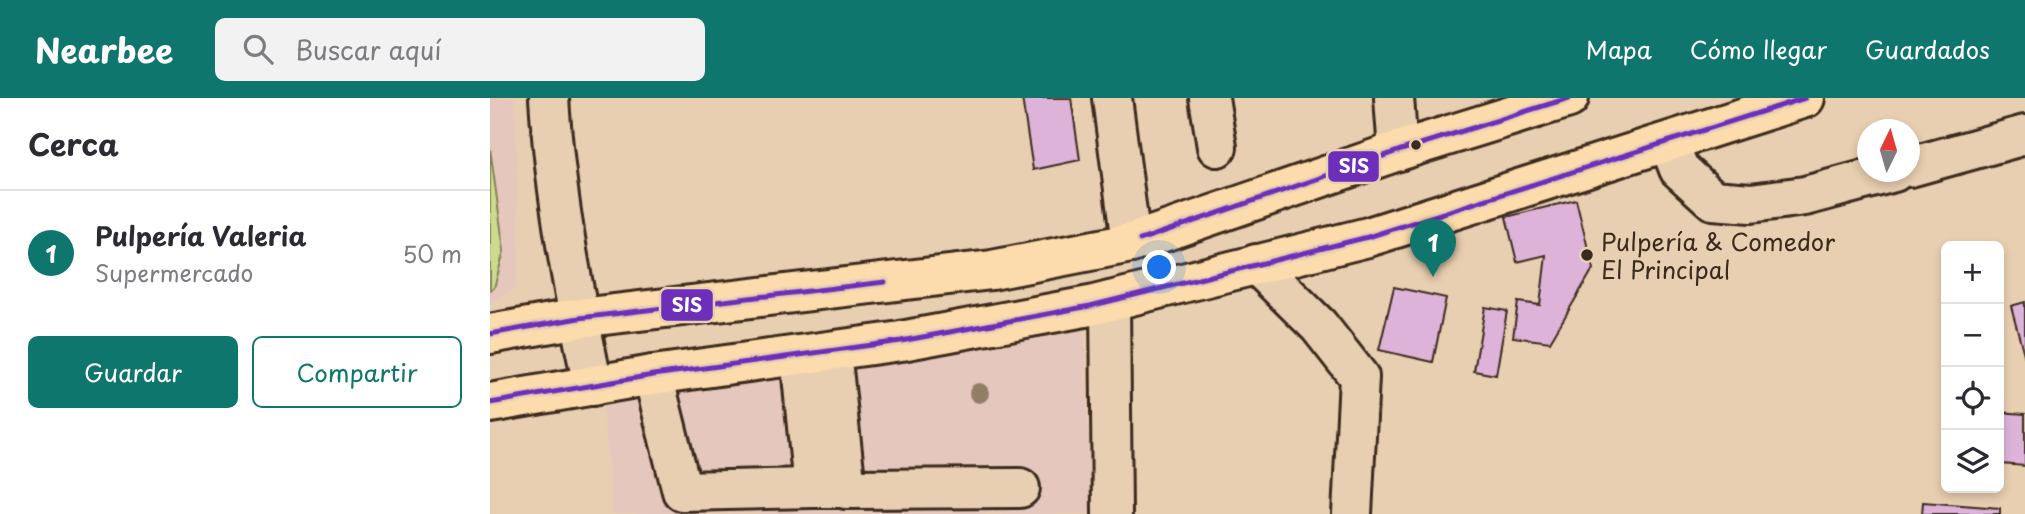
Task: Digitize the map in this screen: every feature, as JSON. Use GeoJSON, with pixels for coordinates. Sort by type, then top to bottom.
{"type":"FeatureCollection","features":[{"type":"Feature","properties":{"kind":"main road"},"geometry":{"type":"LineString","coordinates":[[490,334],[579,318],[992,270],[1131,243],[1398,151],[1569,98]]}},
{"type":"Feature","properties":{"kind":"main road"},"geometry":{"type":"LineString","coordinates":[[490,403],[653,375],[901,341],[1100,304],[1368,237],[1805,98]]}},
{"type":"Feature","properties":{"kind":"street"},"geometry":{"type":"LineString","coordinates":[[549,98],[553,156],[579,318],[593,386]]}},
{"type":"Feature","properties":{"kind":"street"},"geometry":{"type":"LineString","coordinates":[[1112,98],[1131,243]]}},
{"type":"Feature","properties":{"kind":"street"},"geometry":{"type":"LineString","coordinates":[[1209,98],[1217,147]]}},
{"type":"Feature","properties":{"kind":"street"},"geometry":{"type":"LineString","coordinates":[[1394,98],[1398,151]]}},
{"type":"Feature","properties":{"kind":"street"},"geometry":{"type":"LineString","coordinates":[[1920,164],[2025,135]]}},
{"type":"Feature","properties":{"kind":"street"},"geometry":{"type":"LineString","coordinates":[[1669,143],[1679,169],[1713,200],[1751,202],[1805,196],[1857,182]]}},
{"type":"Feature","properties":{"kind":"street"},"geometry":{"type":"LineString","coordinates":[[1256,264],[1319,326],[1359,377],[1352,514]]}},
{"type":"Feature","properties":{"kind":"street"},"geometry":{"type":"LineString","coordinates":[[1093,514],[1100,304]]}},
{"type":"Feature","properties":{"kind":"street"},"geometry":{"type":"LineString","coordinates":[[1100,304],[1112,514]]}},
{"type":"Feature","properties":{"kind":"street"},"geometry":{"type":"LineString","coordinates":[[815,353],[815,494]]}},
{"type":"Feature","properties":{"kind":"street"},"geometry":{"type":"LineString","coordinates":[[653,375],[682,491],[699,502],[815,494],[1020,488]]}},
{"type":"Feature","properties":{"kind":"shaded area"},"geometry":{"type":"Polygon","coordinates":[[[490,98],[515,98],[519,250],[514,289],[490,304],[490,98]]]}},
{"type":"Feature","properties":{"kind":"shaded area"},"geometry":{"type":"Polygon","coordinates":[[[1083,307],[1092,514],[613,514],[601,384],[1083,307]]]}},
{"type":"Feature","properties":{"kind":"green space"},"geometry":{"type":"Polygon","coordinates":[[[490,148],[504,251],[494,288],[490,290],[490,148]]]}},
{"type":"Feature","properties":{"kind":"building"},"geometry":{"type":"Polygon","coordinates":[[[1022,98],[1071,98],[1080,160],[1033,170],[1022,98]]]}},
{"type":"Feature","properties":{"kind":"building"},"geometry":{"type":"Polygon","coordinates":[[[1576,200],[1593,269],[1550,342],[1513,337],[1518,302],[1540,305],[1546,255],[1517,262],[1506,217],[1576,200]]]}},
{"type":"Feature","properties":{"kind":"building"},"geometry":{"type":"Polygon","coordinates":[[[1394,287],[1446,298],[1433,362],[1379,350],[1394,287]]]}},
{"type":"Feature","properties":{"kind":"building"},"geometry":{"type":"Polygon","coordinates":[[[2025,302],[2025,358],[2011,306],[2025,302]]]}},
{"type":"Feature","properties":{"kind":"building"},"geometry":{"type":"Polygon","coordinates":[[[1485,307],[1507,311],[1496,375],[1474,371],[1485,307]]]}},
{"type":"Feature","properties":{"kind":"building"},"geometry":{"type":"Polygon","coordinates":[[[2004,412],[2025,414],[2025,466],[2004,464],[2004,412]]]}},
{"type":"Feature","properties":{"kind":"building"},"geometry":{"type":"Polygon","coordinates":[[[1923,502],[2000,508],[2000,514],[1922,514],[1923,502]]]}},
{"type":"Feature","properties":{"kind":"transit line","name":"SIS"},"geometry":{"type":"LineString","coordinates":[[1140,240],[1398,151],[1569,98]]}},
{"type":"Feature","properties":{"kind":"transit line","name":"SIS"},"geometry":{"type":"LineString","coordinates":[[490,403],[653,375],[901,341],[1090,306],[1368,237],[1805,98]]}},
{"type":"Feature","properties":{"kind":"transit line","name":"SIS"},"geometry":{"type":"LineString","coordinates":[[490,334],[579,318],[885,282]]}},
{"type":"Feature","properties":{"kind":"place","name":"Pulpería & Comedor El Principal"},"geometry":{"type":"Point","coordinates":[1587,255]}},
{"type":"Feature","properties":{"kind":"place","name":"Pulpería Valeria"},"geometry":{"type":"Point","coordinates":[1433,277]}}]}
